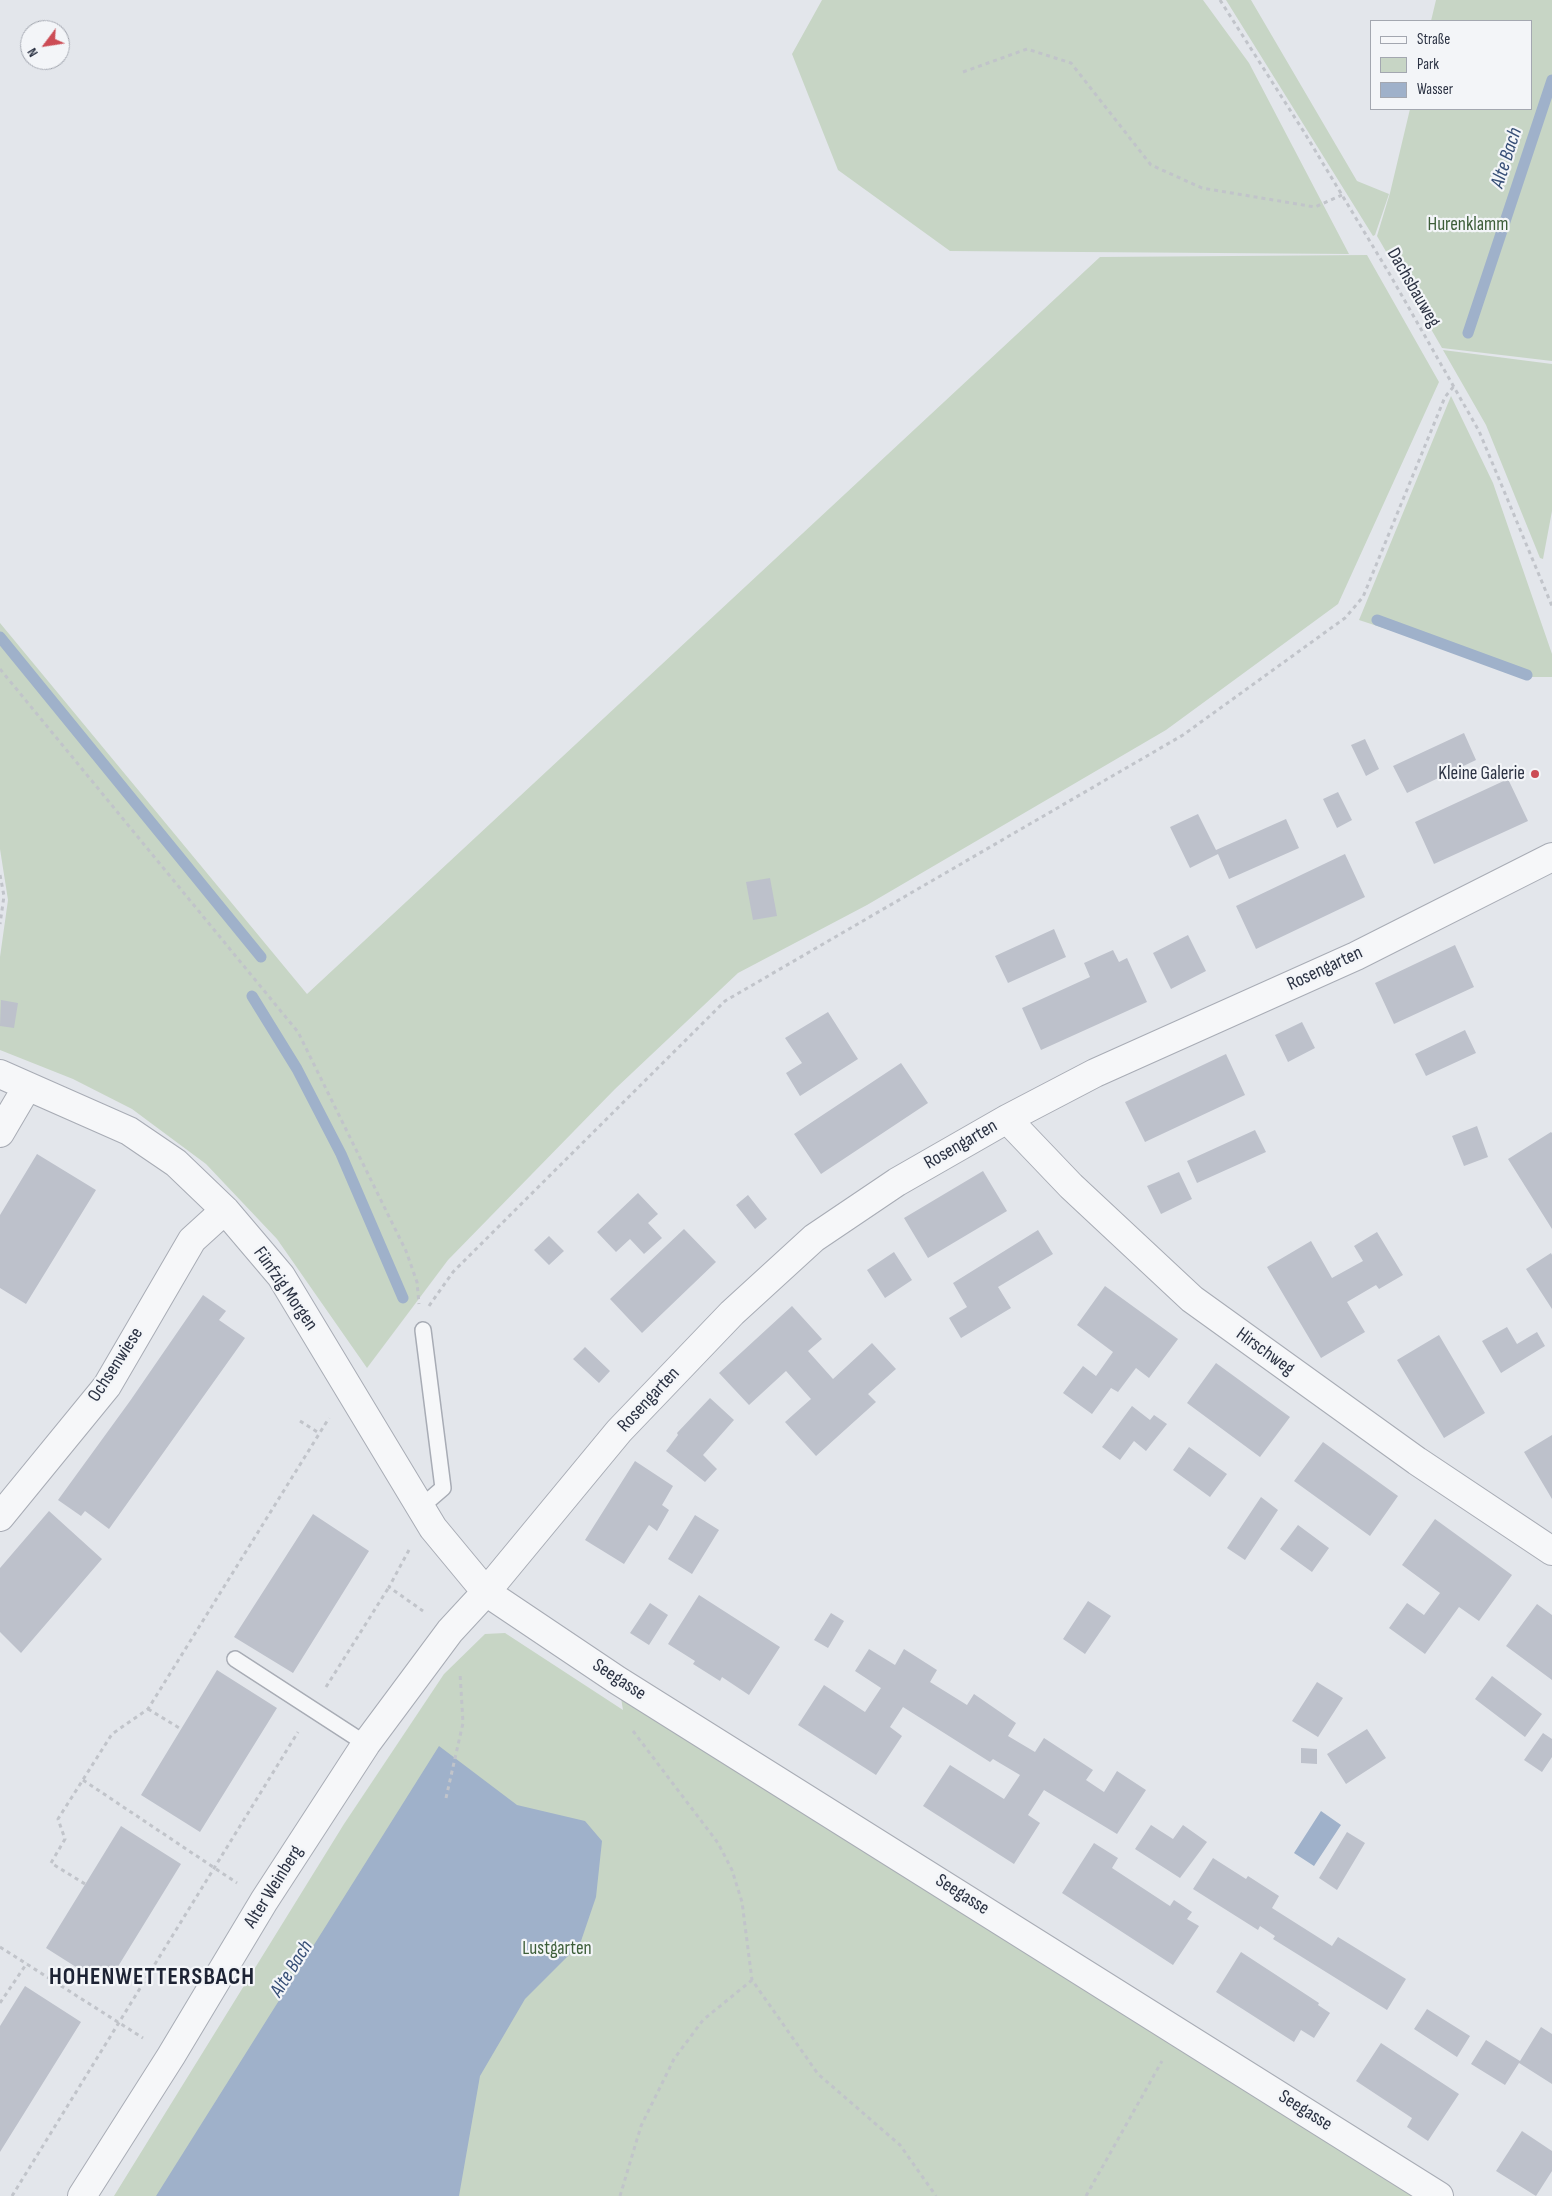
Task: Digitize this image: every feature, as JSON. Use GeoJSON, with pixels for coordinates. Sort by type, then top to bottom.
{"type":"FeatureCollection","features":[{"type":"Feature","properties":{"kind":"street","name":"Rosengarten"},"geometry":{"type":"LineString","coordinates":[[486,1592],[619,1431],[738,1306],[814,1238],[897,1182],[1007,1119],[1095,1073],[1356,956],[1552,857]]}},
{"type":"Feature","properties":{"kind":"street","name":"Fünfzig Morgen"},"geometry":{"type":"LineString","coordinates":[[0,1074],[129,1131],[176,1164],[225,1210],[281,1276],[427,1518],[486,1592]]}},
{"type":"Feature","properties":{"kind":"street"},"geometry":{"type":"LineString","coordinates":[[0,1133],[27,1087]]}},
{"type":"Feature","properties":{"kind":"street","name":"Hirschweg"},"geometry":{"type":"LineString","coordinates":[[1007,1119],[1071,1186],[1192,1299],[1417,1461],[1552,1551]]}},
{"type":"Feature","properties":{"kind":"street","name":"Ochsenwiese"},"geometry":{"type":"LineString","coordinates":[[0,1517],[107,1386],[192,1240],[225,1210]]}},
{"type":"Feature","properties":{"kind":"street","name":"Alter Weinberg"},"geometry":{"type":"LineString","coordinates":[[82,2196],[171,2056],[264,1901],[366,1744],[450,1631],[486,1592]]}},
{"type":"Feature","properties":{"kind":"street","name":"Seegasse"},"geometry":{"type":"LineString","coordinates":[[486,1592],[617,1680],[1179,2031],[1439,2196]]}},
{"type":"Feature","properties":{"kind":"lane"},"geometry":{"type":"LineString","coordinates":[[422,1324],[443,1488],[427,1518]]}},
{"type":"Feature","properties":{"kind":"lane"},"geometry":{"type":"LineString","coordinates":[[235,1659],[366,1744]]}},
{"type":"Feature","properties":{"kind":"path","name":"Dachsbauweg"},"geometry":{"type":"LineString","coordinates":[[1220,0],[1304,132],[1479,431],[1552,606]]}},
{"type":"Feature","properties":{"kind":"path"},"geometry":{"type":"LineString","coordinates":[[963,72],[1027,49],[1071,63],[1152,165],[1202,188],[1315,207],[1342,196]]}},
{"type":"Feature","properties":{"kind":"path"},"geometry":{"type":"LineString","coordinates":[[422,1324],[453,1272],[725,1001],[1183,735],[1345,618],[1363,597],[1445,397],[1454,386]]}},
{"type":"Feature","properties":{"kind":"path"},"geometry":{"type":"LineString","coordinates":[[0,669],[298,1032],[406,1251],[417,1282],[422,1324]]}},
{"type":"Feature","properties":{"kind":"path"},"geometry":{"type":"LineString","coordinates":[[0,875],[4,896],[0,924]]}},
{"type":"Feature","properties":{"kind":"path"},"geometry":{"type":"LineString","coordinates":[[85,1884],[51,1863],[65,1840],[58,1819],[112,1734],[148,1708],[329,1418],[334,1426]]}},
{"type":"Feature","properties":{"kind":"path"},"geometry":{"type":"LineString","coordinates":[[300,1421],[319,1433]]}},
{"type":"Feature","properties":{"kind":"path"},"geometry":{"type":"LineString","coordinates":[[12,2196],[389,1587],[427,1518]]}},
{"type":"Feature","properties":{"kind":"path"},"geometry":{"type":"LineString","coordinates":[[389,1587],[450,1631]]}},
{"type":"Feature","properties":{"kind":"path"},"geometry":{"type":"LineString","coordinates":[[446,1798],[463,1722],[462,1701]]}},
{"type":"Feature","properties":{"kind":"path"},"geometry":{"type":"LineString","coordinates":[[148,1708],[181,1729]]}},
{"type":"Feature","properties":{"kind":"path"},"geometry":{"type":"LineString","coordinates":[[629,1726],[718,1842],[732,1870],[742,1902],[752,1980],[818,2074],[900,2145],[936,2196]]}},
{"type":"Feature","properties":{"kind":"path"},"geometry":{"type":"LineString","coordinates":[[83,1780],[264,1901]]}},
{"type":"Feature","properties":{"kind":"path"},"geometry":{"type":"LineString","coordinates":[[0,1947],[171,2056]]}},
{"type":"Feature","properties":{"kind":"path"},"geometry":{"type":"LineString","coordinates":[[0,2003],[27,1963]]}},
{"type":"Feature","properties":{"kind":"path"},"geometry":{"type":"LineString","coordinates":[[620,2196],[641,2126],[674,2059],[703,2020],[752,1980]]}},
{"type":"Feature","properties":{"kind":"path"},"geometry":{"type":"LineString","coordinates":[[1086,2196],[1179,2031]]}},
{"type":"Feature","properties":{"kind":"green space"},"geometry":{"type":"Polygon","coordinates":[[[822,0],[1203,0],[1249,63],[1349,254],[950,251],[838,170],[792,54],[822,0]]]}},
{"type":"Feature","properties":{"kind":"green space"},"geometry":{"type":"Polygon","coordinates":[[[1226,0],[1251,0],[1357,181],[1389,194],[1375,235],[1373,236],[1226,0]]]}},
{"type":"Feature","properties":{"kind":"green space","name":"Hurenklamm"},"geometry":{"type":"Polygon","coordinates":[[[1436,0],[1552,0],[1552,361],[1442,348],[1377,236],[1390,193],[1410,110],[1532,110],[1532,20],[1431,20],[1436,0]]]}},
{"type":"Feature","properties":{"kind":"green space"},"geometry":{"type":"Polygon","coordinates":[[[1367,255],[1439,382],[1338,604],[1166,730],[867,905],[738,973],[615,1089],[448,1260],[367,1368],[277,1239],[206,1164],[132,1109],[73,1079],[0,1050],[0,957],[8,900],[0,849],[0,623],[307,994],[1100,257],[1367,255]]]}},
{"type":"Feature","properties":{"kind":"green space"},"geometry":{"type":"Polygon","coordinates":[[[1443,350],[1552,364],[1552,511],[1543,559],[1540,558],[1486,425],[1443,350]]]}},
{"type":"Feature","properties":{"kind":"green space"},"geometry":{"type":"Polygon","coordinates":[[[1451,396],[1493,483],[1552,654],[1552,677],[1532,677],[1359,620],[1451,396]]]}},
{"type":"Feature","properties":{"kind":"green space","name":"Lustgarten"},"geometry":{"type":"Polygon","coordinates":[[[505,1633],[623,1710],[621,1698],[1412,2196],[114,2196],[344,1824],[444,1674],[485,1634],[505,1633]]]}},
{"type":"Feature","properties":{"kind":"water"},"geometry":{"type":"Polygon","coordinates":[[[439,1746],[517,1805],[585,1821],[602,1841],[596,1897],[580,1944],[525,1999],[480,2076],[459,2196],[156,2196],[439,1746]]]}},
{"type":"Feature","properties":{"kind":"water"},"geometry":{"type":"Polygon","coordinates":[[[1321,1811],[1341,1825],[1314,1866],[1294,1853],[1321,1811]]]}},
{"type":"Feature","properties":{"kind":"building"},"geometry":{"type":"Polygon","coordinates":[[[1464,733],[1476,760],[1407,793],[1393,766],[1464,733]]]}},
{"type":"Feature","properties":{"kind":"building"},"geometry":{"type":"Polygon","coordinates":[[[1365,739],[1379,769],[1366,776],[1351,745],[1365,739]]]}},
{"type":"Feature","properties":{"kind":"building"},"geometry":{"type":"Polygon","coordinates":[[[1508,779],[1528,821],[1434,864],[1415,822],[1508,779]]]}},
{"type":"Feature","properties":{"kind":"building"},"geometry":{"type":"Polygon","coordinates":[[[1338,792],[1352,820],[1337,828],[1323,799],[1338,792]]]}},
{"type":"Feature","properties":{"kind":"building"},"geometry":{"type":"Polygon","coordinates":[[[1198,814],[1216,850],[1286,819],[1299,848],[1229,879],[1218,854],[1190,868],[1170,827],[1198,814]]]}},
{"type":"Feature","properties":{"kind":"building"},"geometry":{"type":"Polygon","coordinates":[[[1345,854],[1365,897],[1256,949],[1236,906],[1345,854]]]}},
{"type":"Feature","properties":{"kind":"building"},"geometry":{"type":"Polygon","coordinates":[[[770,878],[777,916],[753,920],[746,882],[770,878]]]}},
{"type":"Feature","properties":{"kind":"building"},"geometry":{"type":"Polygon","coordinates":[[[1054,929],[1066,957],[1008,983],[995,956],[1054,929]]]}},
{"type":"Feature","properties":{"kind":"building"},"geometry":{"type":"Polygon","coordinates":[[[1188,935],[1206,971],[1171,989],[1153,953],[1188,935]]]}},
{"type":"Feature","properties":{"kind":"building"},"geometry":{"type":"Polygon","coordinates":[[[1455,945],[1474,987],[1394,1024],[1375,983],[1455,945]]]}},
{"type":"Feature","properties":{"kind":"building"},"geometry":{"type":"Polygon","coordinates":[[[1113,950],[1119,962],[1127,958],[1147,1002],[1041,1050],[1022,1008],[1090,977],[1084,963],[1113,950]]]}},
{"type":"Feature","properties":{"kind":"building"},"geometry":{"type":"Polygon","coordinates":[[[1,1000],[18,1003],[14,1028],[0,1026],[1,1000]]]}},
{"type":"Feature","properties":{"kind":"building"},"geometry":{"type":"Polygon","coordinates":[[[828,1012],[858,1059],[800,1096],[786,1073],[802,1063],[785,1038],[828,1012]]]}},
{"type":"Feature","properties":{"kind":"building"},"geometry":{"type":"Polygon","coordinates":[[[1302,1022],[1315,1048],[1288,1062],[1275,1035],[1302,1022]]]}},
{"type":"Feature","properties":{"kind":"building"},"geometry":{"type":"Polygon","coordinates":[[[1465,1030],[1476,1053],[1426,1076],[1415,1054],[1465,1030]]]}},
{"type":"Feature","properties":{"kind":"building"},"geometry":{"type":"Polygon","coordinates":[[[1226,1054],[1245,1095],[1145,1142],[1125,1102],[1226,1054]]]}},
{"type":"Feature","properties":{"kind":"building"},"geometry":{"type":"Polygon","coordinates":[[[901,1063],[928,1103],[821,1174],[794,1134],[901,1063]]]}},
{"type":"Feature","properties":{"kind":"building"},"geometry":{"type":"Polygon","coordinates":[[[1477,1126],[1488,1157],[1464,1166],[1452,1136],[1477,1126]]]}},
{"type":"Feature","properties":{"kind":"building"},"geometry":{"type":"Polygon","coordinates":[[[1255,1130],[1266,1152],[1197,1183],[1187,1161],[1255,1130]]]}},
{"type":"Feature","properties":{"kind":"building"},"geometry":{"type":"Polygon","coordinates":[[[1552,1133],[1552,1229],[1508,1159],[1552,1133]]]}},
{"type":"Feature","properties":{"kind":"building"},"geometry":{"type":"Polygon","coordinates":[[[37,1154],[96,1190],[26,1304],[0,1288],[0,1215],[37,1154]]]}},
{"type":"Feature","properties":{"kind":"building"},"geometry":{"type":"Polygon","coordinates":[[[983,1171],[1007,1211],[928,1258],[904,1218],[983,1171]]]}},
{"type":"Feature","properties":{"kind":"building"},"geometry":{"type":"Polygon","coordinates":[[[1179,1172],[1192,1199],[1161,1214],[1147,1186],[1179,1172]]]}},
{"type":"Feature","properties":{"kind":"building"},"geometry":{"type":"Polygon","coordinates":[[[638,1193],[658,1214],[648,1223],[662,1238],[644,1254],[630,1239],[616,1252],[597,1232],[638,1193]]]}},
{"type":"Feature","properties":{"kind":"building"},"geometry":{"type":"Polygon","coordinates":[[[748,1195],[767,1219],[755,1229],[736,1205],[748,1195]]]}},
{"type":"Feature","properties":{"kind":"building"},"geometry":{"type":"Polygon","coordinates":[[[684,1229],[716,1262],[642,1333],[610,1299],[684,1229]]]}},
{"type":"Feature","properties":{"kind":"building"},"geometry":{"type":"Polygon","coordinates":[[[1038,1230],[1053,1254],[998,1287],[1011,1308],[961,1338],[949,1318],[967,1307],[953,1283],[1038,1230]]]}},
{"type":"Feature","properties":{"kind":"building"},"geometry":{"type":"Polygon","coordinates":[[[1377,1232],[1403,1275],[1379,1289],[1376,1285],[1347,1302],[1365,1332],[1321,1358],[1267,1267],[1311,1241],[1332,1278],[1363,1261],[1354,1246],[1377,1232]]]}},
{"type":"Feature","properties":{"kind":"building"},"geometry":{"type":"Polygon","coordinates":[[[549,1236],[564,1251],[549,1265],[534,1250],[549,1236]]]}},
{"type":"Feature","properties":{"kind":"building"},"geometry":{"type":"Polygon","coordinates":[[[894,1252],[912,1280],[885,1298],[867,1270],[894,1252]]]}},
{"type":"Feature","properties":{"kind":"building"},"geometry":{"type":"Polygon","coordinates":[[[1551,1253],[1552,1255],[1552,1309],[1526,1269],[1551,1253]]]}},
{"type":"Feature","properties":{"kind":"building"},"geometry":{"type":"Polygon","coordinates":[[[1105,1286],[1178,1339],[1149,1378],[1136,1368],[1118,1392],[1111,1388],[1092,1414],[1063,1393],[1083,1366],[1096,1376],[1113,1352],[1077,1325],[1105,1286]]]}},
{"type":"Feature","properties":{"kind":"building"},"geometry":{"type":"Polygon","coordinates":[[[203,1295],[226,1311],[219,1320],[245,1338],[109,1529],[85,1511],[81,1516],[58,1500],[130,1401],[203,1295]]]}},
{"type":"Feature","properties":{"kind":"building"},"geometry":{"type":"Polygon","coordinates":[[[792,1306],[822,1339],[808,1351],[833,1379],[872,1343],[896,1369],[868,1394],[876,1402],[816,1456],[785,1422],[811,1399],[786,1371],[749,1405],[719,1373],[792,1306]]]}},
{"type":"Feature","properties":{"kind":"building"},"geometry":{"type":"Polygon","coordinates":[[[1507,1327],[1517,1344],[1537,1332],[1545,1346],[1501,1373],[1482,1341],[1507,1327]]]}},
{"type":"Feature","properties":{"kind":"building"},"geometry":{"type":"Polygon","coordinates":[[[1439,1335],[1485,1413],[1444,1438],[1397,1360],[1439,1335]]]}},
{"type":"Feature","properties":{"kind":"building"},"geometry":{"type":"Polygon","coordinates":[[[585,1347],[610,1371],[599,1383],[573,1359],[585,1347]]]}},
{"type":"Feature","properties":{"kind":"building"},"geometry":{"type":"Polygon","coordinates":[[[1216,1363],[1290,1417],[1260,1457],[1187,1403],[1216,1363]]]}},
{"type":"Feature","properties":{"kind":"building"},"geometry":{"type":"Polygon","coordinates":[[[710,1398],[734,1420],[703,1455],[717,1469],[705,1482],[666,1451],[678,1435],[677,1433],[710,1398]]]}},
{"type":"Feature","properties":{"kind":"building"},"geometry":{"type":"Polygon","coordinates":[[[1132,1406],[1150,1420],[1154,1415],[1167,1424],[1146,1451],[1134,1441],[1120,1460],[1102,1447],[1132,1406]]]}},
{"type":"Feature","properties":{"kind":"building"},"geometry":{"type":"Polygon","coordinates":[[[1552,1435],[1552,1499],[1524,1452],[1552,1435]]]}},
{"type":"Feature","properties":{"kind":"building"},"geometry":{"type":"Polygon","coordinates":[[[1323,1442],[1398,1496],[1370,1536],[1294,1481],[1323,1442]]]}},
{"type":"Feature","properties":{"kind":"building"},"geometry":{"type":"Polygon","coordinates":[[[1189,1447],[1227,1474],[1210,1497],[1173,1470],[1189,1447]]]}},
{"type":"Feature","properties":{"kind":"building"},"geometry":{"type":"Polygon","coordinates":[[[635,1461],[673,1486],[662,1505],[669,1510],[657,1531],[649,1525],[624,1564],[585,1540],[635,1461]]]}},
{"type":"Feature","properties":{"kind":"building"},"geometry":{"type":"Polygon","coordinates":[[[1261,1497],[1278,1510],[1245,1560],[1227,1548],[1261,1497]]]}},
{"type":"Feature","properties":{"kind":"building"},"geometry":{"type":"Polygon","coordinates":[[[49,1511],[102,1559],[21,1653],[0,1632],[0,1568],[49,1511]]]}},
{"type":"Feature","properties":{"kind":"building"},"geometry":{"type":"Polygon","coordinates":[[[313,1514],[369,1551],[293,1673],[234,1637],[313,1514]]]}},
{"type":"Feature","properties":{"kind":"building"},"geometry":{"type":"Polygon","coordinates":[[[695,1515],[719,1530],[692,1574],[668,1559],[695,1515]]]}},
{"type":"Feature","properties":{"kind":"building"},"geometry":{"type":"Polygon","coordinates":[[[1435,1519],[1512,1575],[1479,1621],[1459,1607],[1425,1654],[1389,1628],[1407,1603],[1424,1615],[1440,1593],[1402,1565],[1435,1519]]]}},
{"type":"Feature","properties":{"kind":"building"},"geometry":{"type":"Polygon","coordinates":[[[1298,1525],[1329,1548],[1312,1572],[1280,1549],[1298,1525]]]}},
{"type":"Feature","properties":{"kind":"building"},"geometry":{"type":"Polygon","coordinates":[[[699,1595],[780,1647],[749,1695],[722,1677],[720,1681],[693,1664],[695,1661],[668,1644],[699,1595]]]}},
{"type":"Feature","properties":{"kind":"building"},"geometry":{"type":"Polygon","coordinates":[[[1088,1601],[1111,1616],[1085,1654],[1063,1639],[1088,1601]]]}},
{"type":"Feature","properties":{"kind":"building"},"geometry":{"type":"Polygon","coordinates":[[[650,1603],[668,1615],[649,1645],[630,1633],[650,1603]]]}},
{"type":"Feature","properties":{"kind":"building"},"geometry":{"type":"Polygon","coordinates":[[[1537,1604],[1552,1615],[1552,1680],[1506,1646],[1537,1604]]]}},
{"type":"Feature","properties":{"kind":"building"},"geometry":{"type":"Polygon","coordinates":[[[831,1613],[844,1621],[828,1648],[814,1640],[831,1613]]]}},
{"type":"Feature","properties":{"kind":"building"},"geometry":{"type":"Polygon","coordinates":[[[869,1649],[895,1665],[904,1649],[937,1670],[930,1682],[967,1705],[974,1694],[1016,1723],[1008,1736],[1035,1752],[1044,1738],[1093,1770],[1086,1780],[1104,1792],[1117,1771],[1146,1790],[1117,1834],[1044,1790],[1028,1815],[1040,1823],[1014,1864],[923,1806],[950,1765],[1004,1799],[1020,1775],[993,1759],[990,1762],[903,1707],[890,1727],[902,1736],[876,1775],[798,1725],[824,1685],[865,1712],[881,1688],[855,1671],[869,1649]]]}},
{"type":"Feature","properties":{"kind":"building"},"geometry":{"type":"Polygon","coordinates":[[[217,1670],[277,1708],[200,1832],[141,1795],[217,1670]]]}},
{"type":"Feature","properties":{"kind":"building"},"geometry":{"type":"Polygon","coordinates":[[[1492,1676],[1542,1714],[1525,1737],[1475,1699],[1492,1676]]]}},
{"type":"Feature","properties":{"kind":"building"},"geometry":{"type":"Polygon","coordinates":[[[1317,1682],[1343,1698],[1318,1737],[1292,1721],[1317,1682]]]}},
{"type":"Feature","properties":{"kind":"building"},"geometry":{"type":"Polygon","coordinates":[[[1367,1729],[1386,1758],[1346,1784],[1327,1754],[1367,1729]]]}},
{"type":"Feature","properties":{"kind":"building"},"geometry":{"type":"Polygon","coordinates":[[[1543,1733],[1552,1739],[1552,1757],[1542,1772],[1524,1760],[1543,1733]]]}},
{"type":"Feature","properties":{"kind":"building"},"geometry":{"type":"Polygon","coordinates":[[[1301,1748],[1317,1749],[1317,1764],[1301,1763],[1301,1748]]]}},
{"type":"Feature","properties":{"kind":"building"},"geometry":{"type":"Polygon","coordinates":[[[1151,1825],[1173,1839],[1183,1825],[1207,1842],[1180,1878],[1135,1849],[1151,1825]]]}},
{"type":"Feature","properties":{"kind":"building"},"geometry":{"type":"Polygon","coordinates":[[[121,1826],[181,1864],[106,1986],[46,1948],[121,1826]]]}},
{"type":"Feature","properties":{"kind":"building"},"geometry":{"type":"Polygon","coordinates":[[[1347,1832],[1365,1843],[1337,1890],[1319,1878],[1347,1832]]]}},
{"type":"Feature","properties":{"kind":"building"},"geometry":{"type":"Polygon","coordinates":[[[1094,1843],[1118,1858],[1112,1868],[1170,1906],[1174,1900],[1192,1912],[1187,1919],[1199,1926],[1173,1965],[1062,1893],[1094,1843]]]}},
{"type":"Feature","properties":{"kind":"building"},"geometry":{"type":"Polygon","coordinates":[[[1213,1858],[1246,1879],[1248,1876],[1279,1896],[1272,1908],[1332,1946],[1338,1937],[1406,1979],[1387,2010],[1273,1939],[1275,1936],[1260,1926],[1258,1930],[1193,1889],[1213,1858]]]}},
{"type":"Feature","properties":{"kind":"building"},"geometry":{"type":"Polygon","coordinates":[[[1241,1952],[1319,2003],[1318,2005],[1330,2013],[1314,2038],[1301,2030],[1294,2042],[1216,1992],[1241,1952]]]}},
{"type":"Feature","properties":{"kind":"building"},"geometry":{"type":"Polygon","coordinates":[[[25,1986],[81,2022],[0,2152],[0,2026],[25,1986]]]}},
{"type":"Feature","properties":{"kind":"building"},"geometry":{"type":"Polygon","coordinates":[[[1427,2009],[1470,2036],[1457,2057],[1414,2029],[1427,2009]]]}},
{"type":"Feature","properties":{"kind":"building"},"geometry":{"type":"Polygon","coordinates":[[[1541,2027],[1552,2034],[1552,2084],[1519,2063],[1505,2085],[1471,2064],[1486,2040],[1520,2061],[1541,2027]]]}},
{"type":"Feature","properties":{"kind":"building"},"geometry":{"type":"Polygon","coordinates":[[[1381,2043],[1459,2094],[1428,2141],[1407,2127],[1412,2118],[1356,2081],[1381,2043]]]}},
{"type":"Feature","properties":{"kind":"building"},"geometry":{"type":"Polygon","coordinates":[[[1522,2131],[1552,2151],[1552,2171],[1536,2196],[1496,2171],[1522,2131]]]}},
{"type":"Feature","properties":{"kind":"waterway","name":"Alte Bach"},"geometry":{"type":"LineString","coordinates":[[1468,333],[1552,80]]}},
{"type":"Feature","properties":{"kind":"waterway"},"geometry":{"type":"LineString","coordinates":[[1377,620],[1527,675]]}},
{"type":"Feature","properties":{"kind":"waterway"},"geometry":{"type":"LineString","coordinates":[[0,637],[261,957]]}},
{"type":"Feature","properties":{"kind":"waterway"},"geometry":{"type":"LineString","coordinates":[[252,996],[297,1069],[341,1154],[403,1298]]}},
{"type":"Feature","properties":{"kind":"place","name":"Kleine Galerie"},"geometry":{"type":"Point","coordinates":[1535,774]}},
{"type":"Feature","properties":{"kind":"district","name":"HOHENWETTERSBACH"},"geometry":{"type":"Point","coordinates":[152,1978]}}]}
